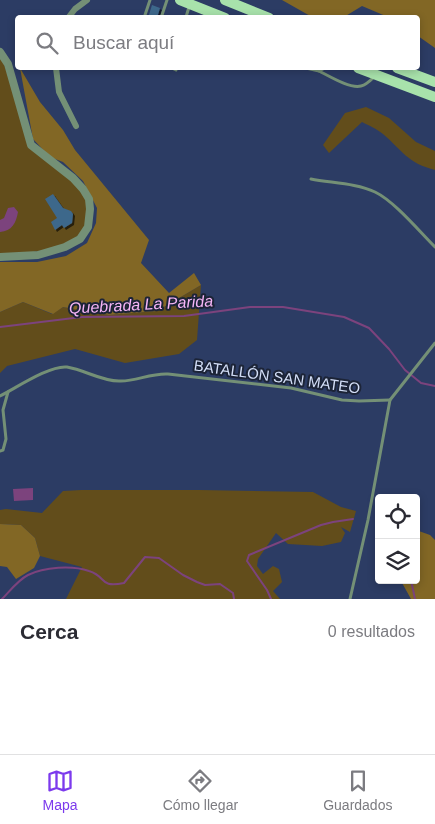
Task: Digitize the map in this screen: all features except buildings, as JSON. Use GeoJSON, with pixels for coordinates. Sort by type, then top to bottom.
{"type":"FeatureCollection","features":[{"type":"Feature","properties":{"kind":"main road"},"geometry":{"type":"LineString","coordinates":[[225,0],[262,15]]}},
{"type":"Feature","properties":{"kind":"main road"},"geometry":{"type":"LineString","coordinates":[[185,2],[218,15]]}},
{"type":"Feature","properties":{"kind":"main road"},"geometry":{"type":"LineString","coordinates":[[363,70],[435,97]]}},
{"type":"Feature","properties":{"kind":"main road"},"geometry":{"type":"LineString","coordinates":[[402,70],[435,82]]}},
{"type":"Feature","properties":{"kind":"street"},"geometry":{"type":"LineString","coordinates":[[70,15],[87,0]]}},
{"type":"Feature","properties":{"kind":"street"},"geometry":{"type":"LineString","coordinates":[[0,52],[8,64],[31,145],[73,178],[89,199],[90,209],[88,228],[80,239],[65,247],[38,255],[0,257]]}},
{"type":"Feature","properties":{"kind":"street"},"geometry":{"type":"LineString","coordinates":[[56,70],[59,92],[76,126]]}},
{"type":"Feature","properties":{"kind":"lane"},"geometry":{"type":"LineString","coordinates":[[145,15],[150,0]]}},
{"type":"Feature","properties":{"kind":"lane"},"geometry":{"type":"LineString","coordinates":[[162,15],[167,0]]}},
{"type":"Feature","properties":{"kind":"lane"},"geometry":{"type":"LineString","coordinates":[[185,2],[186,15]]}},
{"type":"Feature","properties":{"kind":"lane"},"geometry":{"type":"LineString","coordinates":[[315,70],[353,86],[360,87],[377,75]]}},
{"type":"Feature","properties":{"kind":"lane"},"geometry":{"type":"LineString","coordinates":[[311,180],[365,188],[376,192],[390,203],[435,247]]}},
{"type":"Feature","properties":{"kind":"lane"},"geometry":{"type":"LineString","coordinates":[[350,599],[368,520],[390,400],[435,344]]}},
{"type":"Feature","properties":{"kind":"lane","name":"BATALLÓN SAN MATEO"},"geometry":{"type":"LineString","coordinates":[[0,396],[52,369],[66,367],[88,372],[111,381],[127,381],[150,375],[168,374],[291,388],[342,400],[390,400]]}},
{"type":"Feature","properties":{"kind":"lane"},"geometry":{"type":"LineString","coordinates":[[0,451],[6,439],[3,410],[8,392]]}},
{"type":"Feature","properties":{"kind":"shaded area"},"geometry":{"type":"Polygon","coordinates":[[[282,0],[435,0],[435,48],[420,37],[420,15],[383,15],[362,6],[347,15],[308,15],[282,0]]]}},
{"type":"Feature","properties":{"kind":"shaded area"},"geometry":{"type":"Polygon","coordinates":[[[0,52],[31,145],[73,178],[89,199],[88,227],[65,247],[0,257],[0,52]]]}},
{"type":"Feature","properties":{"kind":"shaded area"},"geometry":{"type":"Polygon","coordinates":[[[20,70],[40,102],[63,130],[75,150],[149,240],[141,263],[169,293],[194,273],[201,285],[157,311],[109,315],[63,307],[53,314],[23,302],[0,312],[0,262],[37,262],[66,256],[87,243],[96,223],[97,208],[83,181],[63,162],[50,157],[33,139],[20,70]]]}},
{"type":"Feature","properties":{"kind":"shaded area"},"geometry":{"type":"Polygon","coordinates":[[[366,107],[389,118],[416,142],[435,151],[435,170],[411,160],[381,132],[362,122],[329,153],[323,145],[345,113],[366,107]]]}},
{"type":"Feature","properties":{"kind":"shaded area"},"geometry":{"type":"Polygon","coordinates":[[[14,207],[18,212],[15,223],[8,230],[0,232],[0,220],[4,218],[8,208],[14,207]]]}},
{"type":"Feature","properties":{"kind":"shaded area"},"geometry":{"type":"Polygon","coordinates":[[[201,285],[197,340],[179,354],[125,363],[75,349],[7,366],[0,373],[0,312],[23,302],[52,314],[63,307],[109,315],[157,311],[201,285]]]}},
{"type":"Feature","properties":{"kind":"shaded area"},"geometry":{"type":"Polygon","coordinates":[[[33,488],[33,500],[14,501],[13,489],[33,488]]]}},
{"type":"Feature","properties":{"kind":"shaded area"},"geometry":{"type":"Polygon","coordinates":[[[63,491],[313,492],[341,507],[356,511],[350,532],[341,527],[345,533],[341,542],[322,546],[288,544],[276,533],[258,559],[257,566],[263,574],[273,566],[279,569],[282,582],[273,591],[280,599],[66,599],[82,567],[40,556],[35,538],[21,525],[0,524],[0,510],[42,513],[63,491]]]}},
{"type":"Feature","properties":{"kind":"shaded area"},"geometry":{"type":"Polygon","coordinates":[[[0,524],[21,525],[35,538],[40,556],[34,568],[16,579],[7,567],[0,566],[0,524]]]}},
{"type":"Feature","properties":{"kind":"shaded area"},"geometry":{"type":"Polygon","coordinates":[[[420,531],[430,535],[435,540],[435,599],[411,599],[403,584],[420,584],[420,531]]]}},
{"type":"Feature","properties":{"kind":"waterway","name":"Quebrada La Parida"},"geometry":{"type":"LineString","coordinates":[[0,327],[82,317],[184,316],[250,307],[283,307],[344,317],[369,328],[389,349],[405,370],[421,383],[435,386]]}},
{"type":"Feature","properties":{"kind":"waterway"},"geometry":{"type":"LineString","coordinates":[[271,599],[247,561],[249,555],[321,525],[353,519]]}},
{"type":"Feature","properties":{"kind":"waterway"},"geometry":{"type":"LineString","coordinates":[[2,599],[24,577],[35,572],[50,569],[82,569],[95,573],[107,583],[124,583],[145,557],[159,558],[183,575],[205,585],[220,584],[233,593],[234,599]]}},
{"type":"Feature","properties":{"kind":"waterway"},"geometry":{"type":"LineString","coordinates":[[412,584],[415,599]]}}]}
